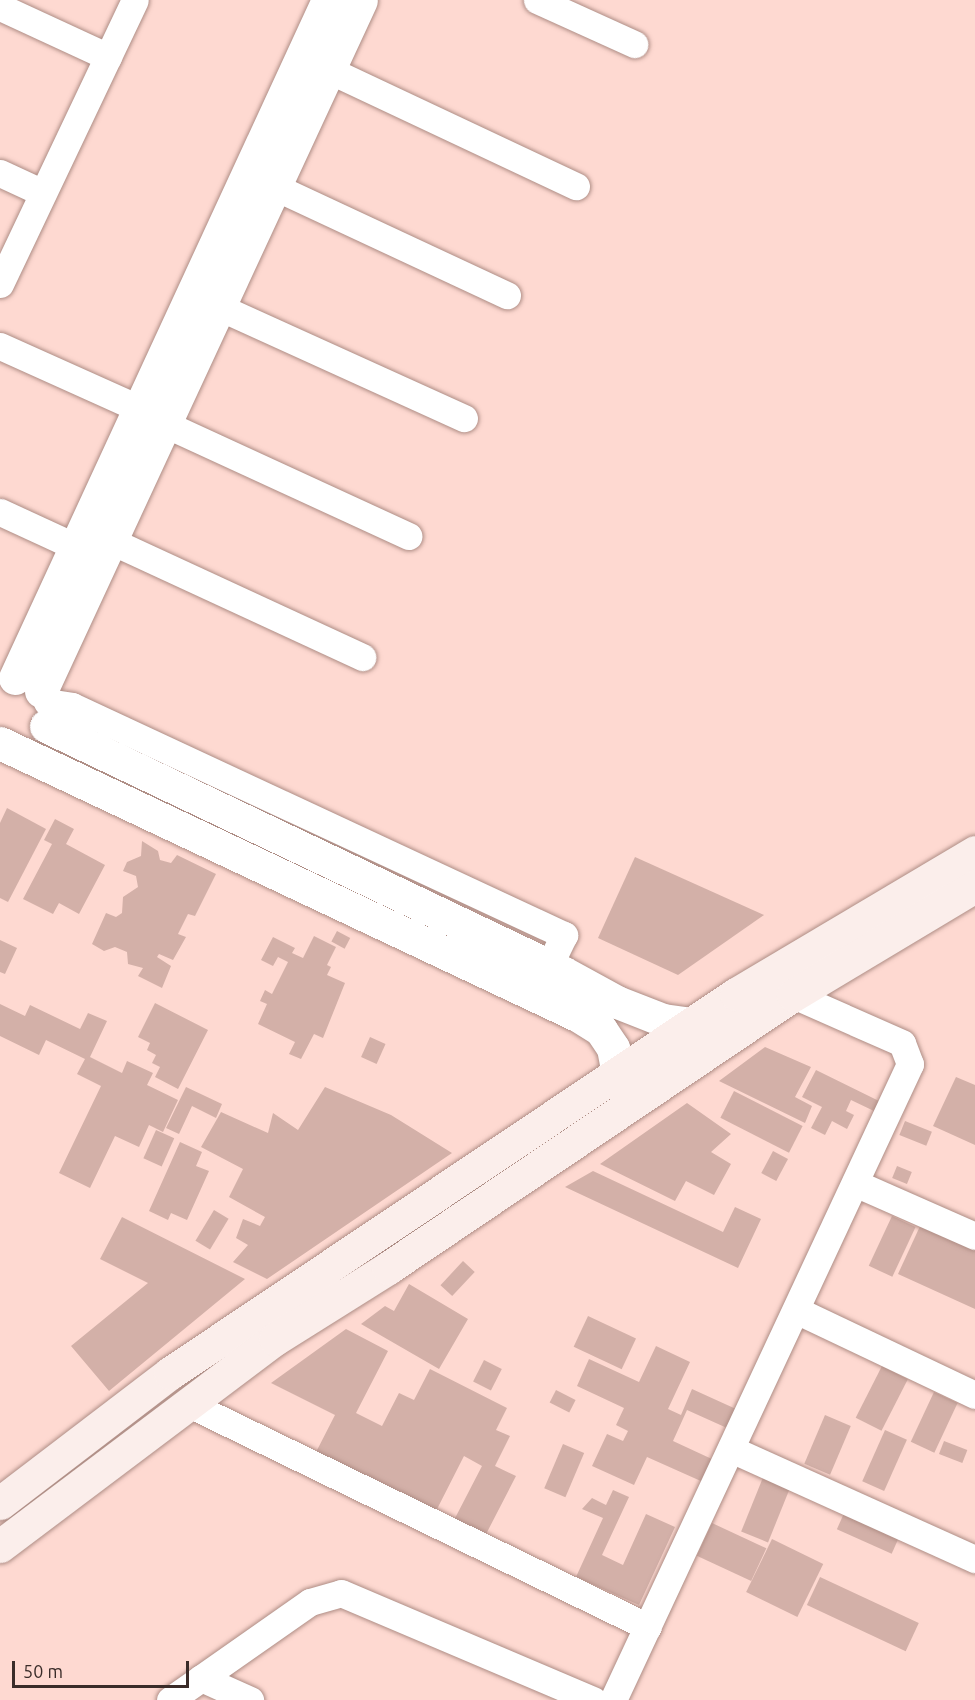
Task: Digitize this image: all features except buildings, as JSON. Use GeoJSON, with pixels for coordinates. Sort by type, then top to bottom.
{"type":"FeatureCollection","features":[{"type":"Feature","properties":{"kind":"main road"},"geometry":{"type":"LineString","coordinates":[[0,1503],[170,1373],[618,1073],[692,1024],[975,852]]}},
{"type":"Feature","properties":{"kind":"main road"},"geometry":{"type":"LineString","coordinates":[[0,1546],[275,1339],[546,1162],[794,995],[974,888]]}},
{"type":"Feature","properties":{"kind":"main road"},"geometry":{"type":"LineString","coordinates":[[515,1142],[546,1162]]}},
{"type":"Feature","properties":{"kind":"street"},"geometry":{"type":"LineString","coordinates":[[0,284],[135,0]]}},
{"type":"Feature","properties":{"kind":"street"},"geometry":{"type":"LineString","coordinates":[[30,696],[111,541],[152,417],[328,0]]}},
{"type":"Feature","properties":{"kind":"street"},"geometry":{"type":"LineString","coordinates":[[0,743],[27,744],[30,696],[76,547],[219,308],[361,0]]}},
{"type":"Feature","properties":{"kind":"street"},"geometry":{"type":"LineString","coordinates":[[537,0],[585,10],[634,44]]}},
{"type":"Feature","properties":{"kind":"street"},"geometry":{"type":"LineString","coordinates":[[0,7],[108,57]]}},
{"type":"Feature","properties":{"kind":"street"},"geometry":{"type":"LineString","coordinates":[[329,70],[576,186]]}},
{"type":"Feature","properties":{"kind":"street"},"geometry":{"type":"LineString","coordinates":[[0,173],[43,193]]}},
{"type":"Feature","properties":{"kind":"street"},"geometry":{"type":"LineString","coordinates":[[275,187],[507,295]]}},
{"type":"Feature","properties":{"kind":"street"},"geometry":{"type":"LineString","coordinates":[[219,308],[464,418]]}},
{"type":"Feature","properties":{"kind":"street"},"geometry":{"type":"LineString","coordinates":[[0,346],[409,536]]}},
{"type":"Feature","properties":{"kind":"street"},"geometry":{"type":"LineString","coordinates":[[0,512],[76,547]]}},
{"type":"Feature","properties":{"kind":"street"},"geometry":{"type":"LineString","coordinates":[[111,541],[362,657]]}},
{"type":"Feature","properties":{"kind":"street"},"geometry":{"type":"LineString","coordinates":[[30,696],[647,1015],[692,1024]]}},
{"type":"Feature","properties":{"kind":"street"},"geometry":{"type":"LineString","coordinates":[[0,743],[579,1016],[601,1030],[613,1048],[618,1073]]}},
{"type":"Feature","properties":{"kind":"street"},"geometry":{"type":"LineString","coordinates":[[613,1700],[910,1064],[902,1043],[794,995]]}},
{"type":"Feature","properties":{"kind":"street"},"geometry":{"type":"LineString","coordinates":[[855,1183],[975,1236]]}},
{"type":"Feature","properties":{"kind":"street"},"geometry":{"type":"LineString","coordinates":[[796,1310],[975,1395]]}},
{"type":"Feature","properties":{"kind":"street"},"geometry":{"type":"LineString","coordinates":[[189,1404],[648,1627]]}},
{"type":"Feature","properties":{"kind":"street"},"geometry":{"type":"LineString","coordinates":[[731,1449],[975,1559]]}},
{"type":"Feature","properties":{"kind":"street"},"geometry":{"type":"LineString","coordinates":[[170,1700],[310,1602],[341,1593],[592,1700]]}},
{"type":"Feature","properties":{"kind":"street"},"geometry":{"type":"LineString","coordinates":[[201,1678],[250,1700]]}}]}
